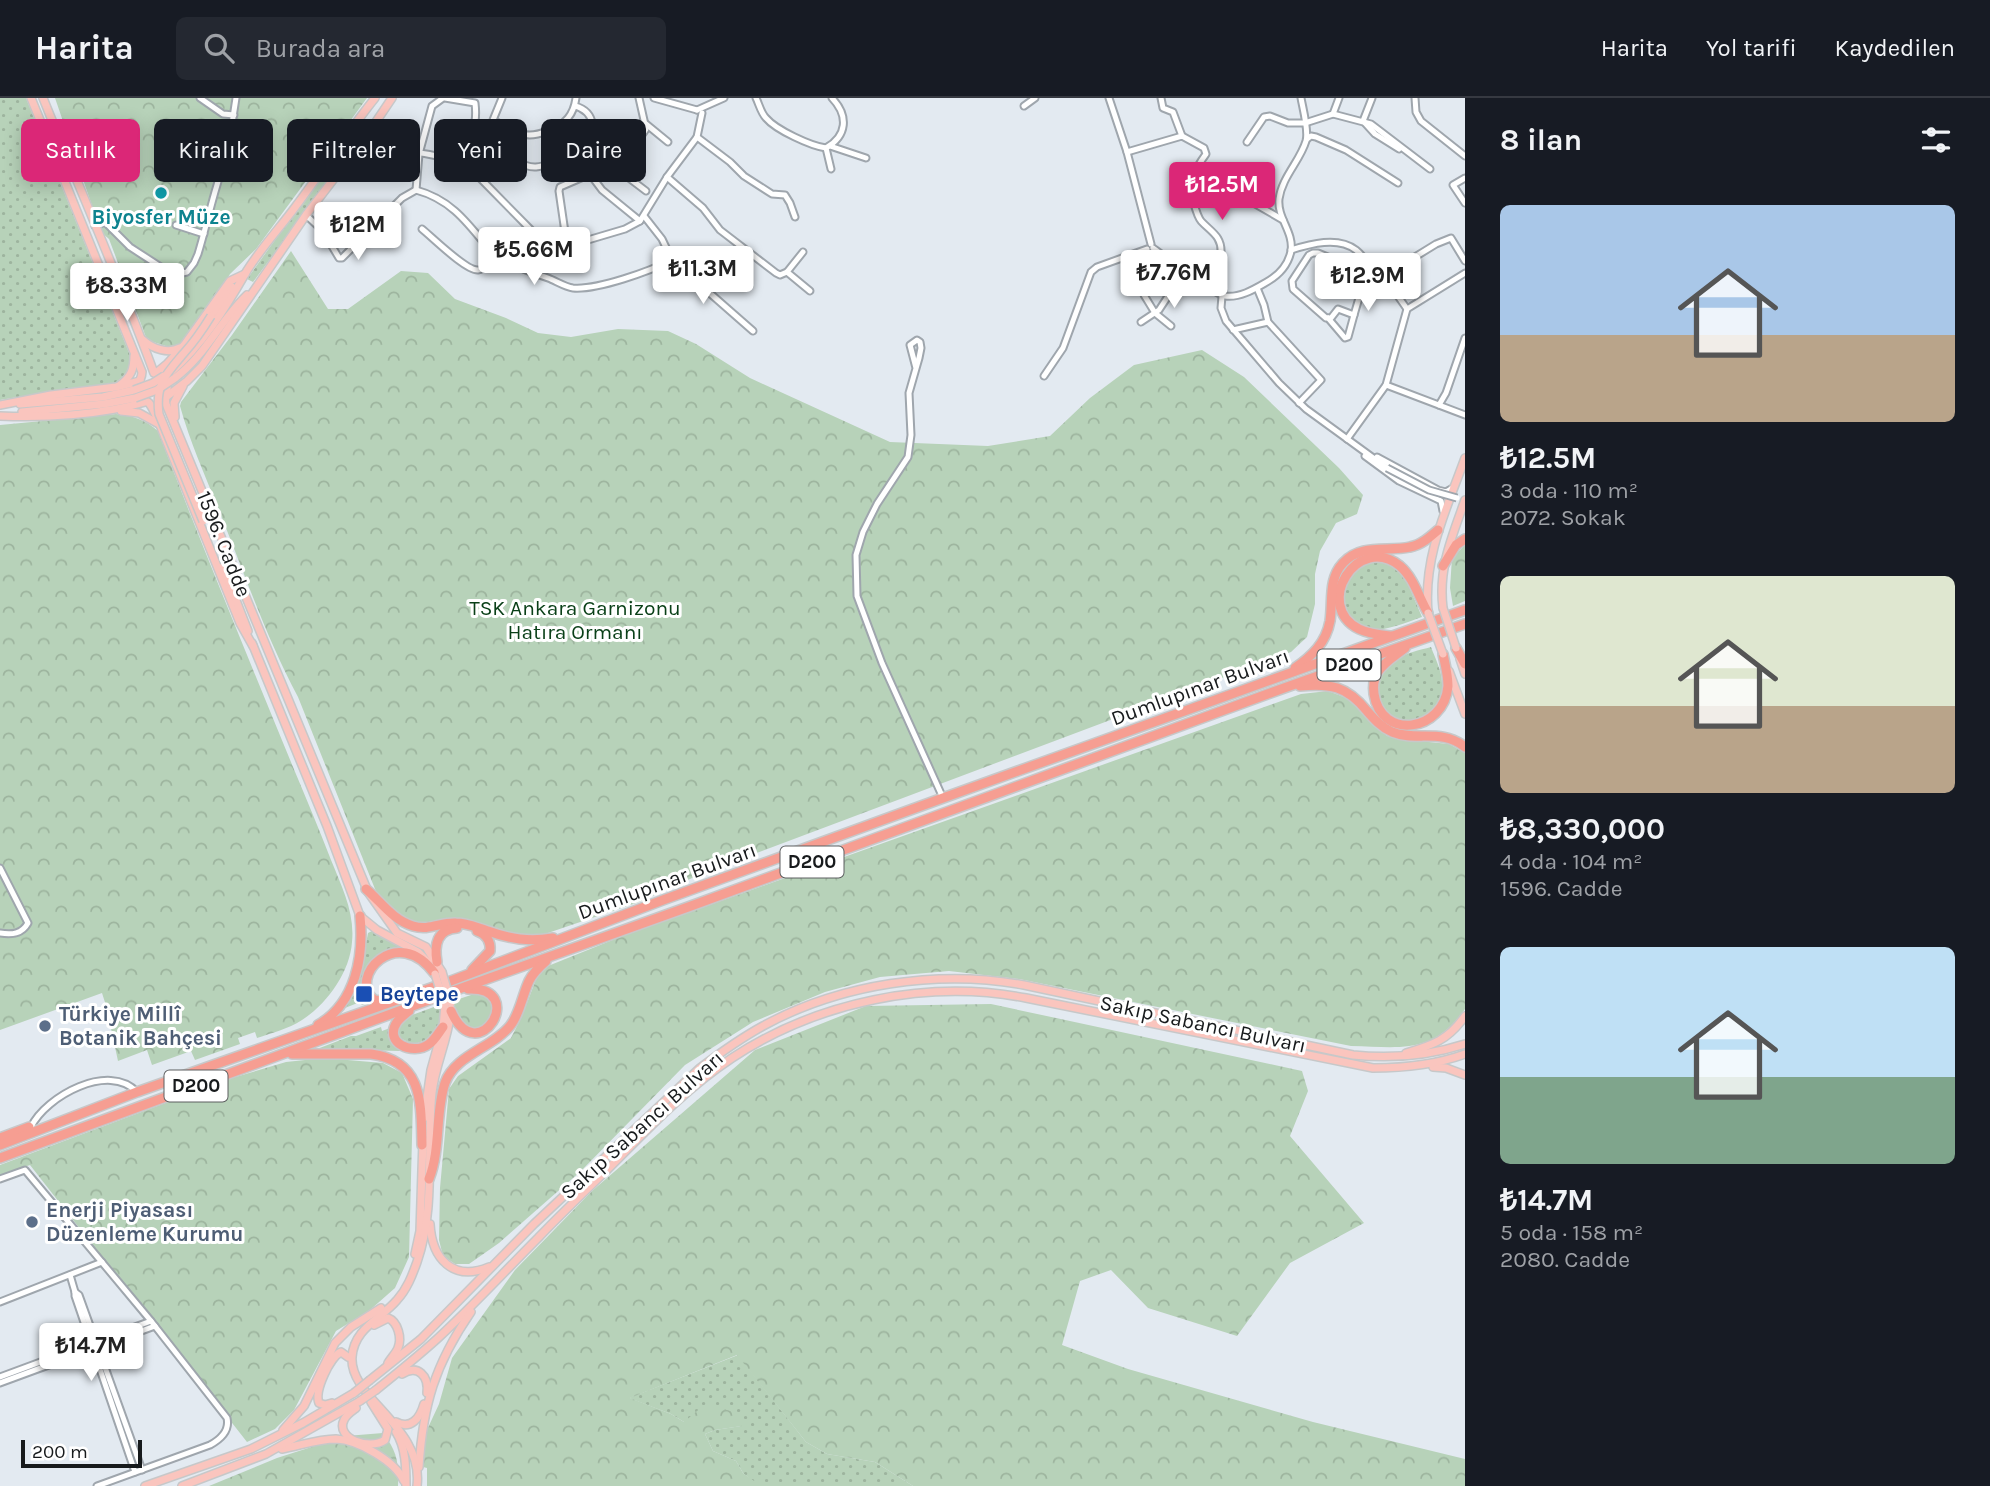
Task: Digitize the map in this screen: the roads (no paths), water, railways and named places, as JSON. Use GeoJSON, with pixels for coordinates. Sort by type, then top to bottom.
{"type":"FeatureCollection","features":[{"type":"Feature","properties":{"kind":"highway"},"geometry":{"type":"LineString","coordinates":[[1279,677],[1309,658],[1324,640],[1330,621],[1333,583],[1347,559],[1362,551],[1412,547],[1438,530]]}},
{"type":"Feature","properties":{"kind":"highway"},"geometry":{"type":"LineString","coordinates":[[1443,566],[1456,545],[1465,540]]}},
{"type":"Feature","properties":{"kind":"highway"},"geometry":{"type":"LineString","coordinates":[[1393,636],[1357,628],[1345,616],[1340,606],[1340,590],[1353,566],[1371,558],[1382,558],[1399,565],[1412,580],[1428,613]]}},
{"type":"Feature","properties":{"kind":"highway","name":"Dumlupınar Bulvarı"},"geometry":{"type":"LineString","coordinates":[[0,1145],[137,1092],[390,1003],[943,798],[1465,610]]}},
{"type":"Feature","properties":{"kind":"highway","name":"Dumlupınar Bulvarı"},"geometry":{"type":"LineString","coordinates":[[0,1158],[1465,624]]}},
{"type":"Feature","properties":{"kind":"highway"},"geometry":{"type":"LineString","coordinates":[[1414,642],[1386,661],[1374,681],[1373,690],[1378,706],[1389,720],[1399,724],[1416,725],[1434,717],[1441,709],[1448,686],[1443,654]]}},
{"type":"Feature","properties":{"kind":"highway"},"geometry":{"type":"LineString","coordinates":[[1456,649],[1465,664]]}},
{"type":"Feature","properties":{"kind":"highway"},"geometry":{"type":"LineString","coordinates":[[1284,688],[1314,685],[1336,687],[1356,698],[1381,726],[1391,732],[1441,736],[1465,747]]}},
{"type":"Feature","properties":{"kind":"highway"},"geometry":{"type":"LineString","coordinates":[[366,889],[394,917],[415,927],[429,929],[450,923],[467,923],[505,937],[528,941],[575,934]]}},
{"type":"Feature","properties":{"kind":"highway"},"geometry":{"type":"LineString","coordinates":[[296,1037],[330,1016],[350,990],[361,953],[368,909]]}},
{"type":"Feature","properties":{"kind":"highway"},"geometry":{"type":"LineString","coordinates":[[437,962],[436,944],[438,938],[447,930],[464,927],[483,933],[490,943],[490,951],[464,976]]}},
{"type":"Feature","properties":{"kind":"highway"},"geometry":{"type":"LineString","coordinates":[[390,1003],[374,1000],[366,989],[367,980],[379,959],[400,952],[412,953],[439,973]]}},
{"type":"Feature","properties":{"kind":"highway"},"geometry":{"type":"LineString","coordinates":[[429,1179],[433,1170],[446,1081],[461,1063],[509,1027],[516,1016],[530,978],[550,957]]}},
{"type":"Feature","properties":{"kind":"highway"},"geometry":{"type":"LineString","coordinates":[[449,1006],[457,1024],[467,1031],[482,1031],[494,1021],[496,1003],[491,994],[473,989],[456,990]]}},
{"type":"Feature","properties":{"kind":"highway"},"geometry":{"type":"LineString","coordinates":[[418,1004],[396,1024],[394,1037],[398,1044],[411,1049],[420,1048],[429,1044],[443,1027]]}},
{"type":"Feature","properties":{"kind":"highway"},"geometry":{"type":"LineString","coordinates":[[280,1055],[371,1054],[402,1065],[415,1082],[420,1097],[422,1145]]}},
{"type":"Feature","properties":{"kind":"highway"},"geometry":{"type":"LineString","coordinates":[[0,1138],[117,1095],[137,1092]]}},
{"type":"Feature","properties":{"kind":"main road","name":"1596. Cadde"},"geometry":{"type":"LineString","coordinates":[[31,98],[133,349],[141,379],[139,393],[160,425],[240,623],[253,646]]}},
{"type":"Feature","properties":{"kind":"main road","name":"1596. Cadde"},"geometry":{"type":"LineString","coordinates":[[43,98],[155,373],[166,381],[168,389],[159,414],[327,826],[368,909],[403,937],[421,943],[437,962],[439,973]]}},
{"type":"Feature","properties":{"kind":"main road"},"geometry":{"type":"LineString","coordinates":[[358,119],[375,98]]}},
{"type":"Feature","properties":{"kind":"main road"},"geometry":{"type":"LineString","coordinates":[[378,119],[392,98]]}},
{"type":"Feature","properties":{"kind":"main road"},"geometry":{"type":"LineString","coordinates":[[0,405],[116,387],[148,374],[171,372],[201,341],[234,295],[245,274],[312,182]]}},
{"type":"Feature","properties":{"kind":"main road"},"geometry":{"type":"LineString","coordinates":[[181,438],[173,407],[178,393],[214,350],[253,290],[331,182]]}},
{"type":"Feature","properties":{"kind":"main road"},"geometry":{"type":"LineString","coordinates":[[163,398],[165,376],[235,282],[245,274]]}},
{"type":"Feature","properties":{"kind":"main road"},"geometry":{"type":"LineString","coordinates":[[171,372],[181,348],[230,281],[245,274]]}},
{"type":"Feature","properties":{"kind":"main road"},"geometry":{"type":"LineString","coordinates":[[0,415],[104,404],[134,394],[171,372],[190,366],[231,313],[253,290]]}},
{"type":"Feature","properties":{"kind":"main road"},"geometry":{"type":"LineString","coordinates":[[118,294],[126,298],[124,309],[120,310],[113,303],[118,294]]}},
{"type":"Feature","properties":{"kind":"main road"},"geometry":{"type":"LineString","coordinates":[[141,337],[150,346],[162,350],[172,352],[181,348]]}},
{"type":"Feature","properties":{"kind":"main road"},"geometry":{"type":"LineString","coordinates":[[116,387],[126,381],[132,371],[133,349]]}},
{"type":"Feature","properties":{"kind":"main road"},"geometry":{"type":"LineString","coordinates":[[171,372],[166,371],[173,383],[185,382]]}},
{"type":"Feature","properties":{"kind":"main road"},"geometry":{"type":"LineString","coordinates":[[0,415],[35,416],[157,403],[185,382]]}},
{"type":"Feature","properties":{"kind":"main road"},"geometry":{"type":"LineString","coordinates":[[0,405],[134,394]]}},
{"type":"Feature","properties":{"kind":"main road","name":"1596. Cadde"},"geometry":{"type":"LineString","coordinates":[[163,398],[366,889],[369,923],[395,941],[418,951],[439,973]]}},
{"type":"Feature","properties":{"kind":"main road"},"geometry":{"type":"LineString","coordinates":[[110,410],[139,413],[160,425]]}},
{"type":"Feature","properties":{"kind":"main road"},"geometry":{"type":"LineString","coordinates":[[172,457],[177,446],[187,452]]}},
{"type":"Feature","properties":{"kind":"main road"},"geometry":{"type":"LineString","coordinates":[[1465,457],[1438,530],[1428,574],[1428,613],[1465,714]]}},
{"type":"Feature","properties":{"kind":"main road"},"geometry":{"type":"LineString","coordinates":[[1462,499],[1443,566],[1441,590],[1443,608],[1465,674]]}},
{"type":"Feature","properties":{"kind":"main road"},"geometry":{"type":"LineString","coordinates":[[1453,534],[1459,523],[1465,519]]}},
{"type":"Feature","properties":{"kind":"main road"},"geometry":{"type":"LineString","coordinates":[[368,909],[378,915],[369,923]]}},
{"type":"Feature","properties":{"kind":"main road"},"geometry":{"type":"LineString","coordinates":[[360,1401],[346,1417],[342,1428],[349,1437],[368,1446],[382,1443],[388,1433],[386,1424],[359,1382],[353,1368],[352,1355],[357,1339],[368,1324],[394,1304],[407,1286],[425,1235],[432,1094],[435,1071],[449,1027],[449,1006],[439,973]]}},
{"type":"Feature","properties":{"kind":"main road","name":"Sakıp Sabancı Bulvarı"},"geometry":{"type":"LineString","coordinates":[[145,1486],[276,1437],[351,1394],[421,1339],[496,1263],[700,1068],[764,1025],[841,994],[866,988],[944,979],[1011,982],[1336,1052],[1371,1057],[1424,1055],[1465,1044]]}},
{"type":"Feature","properties":{"kind":"main road","name":"Sakıp Sabancı Bulvarı"},"geometry":{"type":"LineString","coordinates":[[182,1486],[271,1452],[378,1388],[437,1339],[480,1298],[666,1112],[732,1058],[766,1038],[804,1021],[872,999],[947,992],[1013,995],[1373,1068],[1418,1066],[1465,1054]]}},
{"type":"Feature","properties":{"kind":"main road"},"geometry":{"type":"LineString","coordinates":[[405,1486],[406,1466],[400,1438],[352,1377],[348,1357],[358,1330],[400,1290],[416,1250],[420,1231],[422,1145],[427,1091],[449,1006]]}},
{"type":"Feature","properties":{"kind":"main road"},"geometry":{"type":"LineString","coordinates":[[1392,1057],[1444,1039],[1465,1016]]}},
{"type":"Feature","properties":{"kind":"main road"},"geometry":{"type":"LineString","coordinates":[[1418,1066],[1446,1068],[1465,1075]]}},
{"type":"Feature","properties":{"kind":"main road"},"geometry":{"type":"LineString","coordinates":[[428,1202],[433,1245],[443,1261],[456,1269],[469,1272],[496,1263]]}},
{"type":"Feature","properties":{"kind":"main road"},"geometry":{"type":"LineString","coordinates":[[417,1486],[423,1426],[435,1378],[450,1344],[480,1298]]}},
{"type":"Feature","properties":{"kind":"main road"},"geometry":{"type":"LineString","coordinates":[[276,1437],[304,1406],[342,1334],[381,1308]]}},
{"type":"Feature","properties":{"kind":"main road"},"geometry":{"type":"LineString","coordinates":[[357,1339],[380,1321],[388,1318],[395,1322],[399,1345],[380,1373]]}},
{"type":"Feature","properties":{"kind":"main road"},"geometry":{"type":"LineString","coordinates":[[348,1357],[341,1352],[335,1355],[318,1389],[317,1400],[319,1404],[325,1405],[351,1394]]}},
{"type":"Feature","properties":{"kind":"main road"},"geometry":{"type":"LineString","coordinates":[[371,1401],[400,1424],[408,1425],[419,1416],[428,1388],[426,1377],[416,1370],[408,1370],[378,1388]]}},
{"type":"Feature","properties":{"kind":"main road"},"geometry":{"type":"LineString","coordinates":[[371,1401],[403,1434],[418,1475]]}},
{"type":"Feature","properties":{"kind":"main road"},"geometry":{"type":"LineString","coordinates":[[271,1452],[321,1440],[343,1440],[360,1446],[394,1466],[402,1476],[405,1486]]}},
{"type":"Feature","properties":{"kind":"street"},"geometry":{"type":"LineString","coordinates":[[200,98],[223,114],[234,115]]}},
{"type":"Feature","properties":{"kind":"street"},"geometry":{"type":"LineString","coordinates":[[94,226],[104,222],[130,247],[167,271],[178,274],[187,272],[194,263],[204,234],[223,167],[236,98]]}},
{"type":"Feature","properties":{"kind":"street"},"geometry":{"type":"LineString","coordinates":[[420,150],[432,106],[444,98],[475,103],[477,119]]}},
{"type":"Feature","properties":{"kind":"street"},"geometry":{"type":"LineString","coordinates":[[492,119],[502,98]]}},
{"type":"Feature","properties":{"kind":"street"},"geometry":{"type":"LineString","coordinates":[[567,119],[575,106],[576,98]]}},
{"type":"Feature","properties":{"kind":"street"},"geometry":{"type":"LineString","coordinates":[[639,98],[645,119]]}},
{"type":"Feature","properties":{"kind":"street"},"geometry":{"type":"LineString","coordinates":[[654,98],[699,111]]}},
{"type":"Feature","properties":{"kind":"street"},"geometry":{"type":"LineString","coordinates":[[699,111],[724,98]]}},
{"type":"Feature","properties":{"kind":"street"},"geometry":{"type":"LineString","coordinates":[[756,98],[765,117],[804,141],[866,158]]}},
{"type":"Feature","properties":{"kind":"street"},"geometry":{"type":"LineString","coordinates":[[828,147],[841,136],[843,128],[842,114],[832,98]]}},
{"type":"Feature","properties":{"kind":"street"},"geometry":{"type":"LineString","coordinates":[[1024,106],[1035,98]]}},
{"type":"Feature","properties":{"kind":"street"},"geometry":{"type":"LineString","coordinates":[[1109,98],[1127,152],[1150,247],[1222,296],[1236,296],[1257,288],[1275,278],[1287,263],[1291,250],[1290,236],[1279,208],[1279,198],[1283,185],[1311,136],[1346,150],[1398,183]]}},
{"type":"Feature","properties":{"kind":"street"},"geometry":{"type":"LineString","coordinates":[[1161,98],[1163,107],[1173,112],[1182,136]]}},
{"type":"Feature","properties":{"kind":"street"},"geometry":{"type":"LineString","coordinates":[[1301,98],[1307,139]]}},
{"type":"Feature","properties":{"kind":"street"},"geometry":{"type":"LineString","coordinates":[[1333,114],[1339,98]]}},
{"type":"Feature","properties":{"kind":"street"},"geometry":{"type":"LineString","coordinates":[[1363,121],[1372,98]]}},
{"type":"Feature","properties":{"kind":"street"},"geometry":{"type":"LineString","coordinates":[[1415,98],[1416,113],[1421,121],[1465,156]]}},
{"type":"Feature","properties":{"kind":"street"},"geometry":{"type":"LineString","coordinates":[[575,106],[586,111],[590,119]]}},
{"type":"Feature","properties":{"kind":"street"},"geometry":{"type":"LineString","coordinates":[[485,182],[532,231],[552,244],[567,246],[610,234],[640,221],[667,177],[698,137],[699,111]]}},
{"type":"Feature","properties":{"kind":"street"},"geometry":{"type":"LineString","coordinates":[[1247,142],[1264,117],[1270,116],[1288,123],[1305,123],[1333,114],[1363,121],[1375,134],[1402,151],[1407,151],[1430,169]]}},
{"type":"Feature","properties":{"kind":"street"},"geometry":{"type":"LineString","coordinates":[[646,124],[668,142]]}},
{"type":"Feature","properties":{"kind":"street"},"geometry":{"type":"LineString","coordinates":[[1127,152],[1182,136],[1206,151],[1191,180],[1191,191],[1200,219],[1217,236],[1222,249],[1217,256],[1192,266],[1155,313],[1141,322]]}},
{"type":"Feature","properties":{"kind":"street"},"geometry":{"type":"LineString","coordinates":[[698,137],[744,176],[772,194],[785,195],[794,217]]}},
{"type":"Feature","properties":{"kind":"street"},"geometry":{"type":"LineString","coordinates":[[828,147],[831,169]]}},
{"type":"Feature","properties":{"kind":"street"},"geometry":{"type":"LineString","coordinates":[[667,177],[703,208],[720,230],[776,273],[780,275],[787,272],[803,252]]}},
{"type":"Feature","properties":{"kind":"street"},"geometry":{"type":"LineString","coordinates":[[1465,178],[1453,185],[1465,203]]}},
{"type":"Feature","properties":{"kind":"street"},"geometry":{"type":"LineString","coordinates":[[416,190],[417,182]]}},
{"type":"Feature","properties":{"kind":"street"},"geometry":{"type":"LineString","coordinates":[[567,246],[559,191],[560,187],[572,182]]}},
{"type":"Feature","properties":{"kind":"street"},"geometry":{"type":"LineString","coordinates":[[596,182],[640,221],[651,226],[662,239],[672,260],[753,331]]}},
{"type":"Feature","properties":{"kind":"street"},"geometry":{"type":"LineString","coordinates":[[634,182],[646,191]]}},
{"type":"Feature","properties":{"kind":"street"},"geometry":{"type":"LineString","coordinates":[[306,215],[323,231],[339,258],[342,258],[402,198],[416,190],[431,194],[446,202],[493,254],[524,271],[571,288],[619,279],[672,260]]}},
{"type":"Feature","properties":{"kind":"street"},"geometry":{"type":"LineString","coordinates":[[1238,194],[1283,220]]}},
{"type":"Feature","properties":{"kind":"street"},"geometry":{"type":"LineString","coordinates":[[640,221],[651,226]]}},
{"type":"Feature","properties":{"kind":"street"},"geometry":{"type":"LineString","coordinates":[[176,225],[204,234]]}},
{"type":"Feature","properties":{"kind":"street"},"geometry":{"type":"LineString","coordinates":[[422,229],[473,269],[484,268],[493,254]]}},
{"type":"Feature","properties":{"kind":"street"},"geometry":{"type":"LineString","coordinates":[[1291,250],[1326,242],[1340,243],[1357,250],[1377,275],[1384,276],[1436,244],[1451,238],[1465,261]]}},
{"type":"Feature","properties":{"kind":"street"},"geometry":{"type":"LineString","coordinates":[[1044,376],[1063,348],[1091,272],[1097,267],[1150,247]]}},
{"type":"Feature","properties":{"kind":"street"},"geometry":{"type":"LineString","coordinates":[[1318,253],[1352,267],[1361,291],[1354,315],[1348,337],[1345,338],[1328,318],[1293,289],[1292,281],[1309,255],[1318,253]]}},
{"type":"Feature","properties":{"kind":"street"},"geometry":{"type":"LineString","coordinates":[[1287,263],[1299,270]]}},
{"type":"Feature","properties":{"kind":"street"},"geometry":{"type":"LineString","coordinates":[[787,272],[810,291]]}},
{"type":"Feature","properties":{"kind":"street"},"geometry":{"type":"LineString","coordinates":[[1347,439],[1386,385],[1407,309],[1465,273]]}},
{"type":"Feature","properties":{"kind":"street"},"geometry":{"type":"LineString","coordinates":[[1384,276],[1407,309]]}},
{"type":"Feature","properties":{"kind":"street"},"geometry":{"type":"LineString","coordinates":[[1257,288],[1268,322],[1321,380],[1299,403]]}},
{"type":"Feature","properties":{"kind":"street"},"geometry":{"type":"LineString","coordinates":[[1144,295],[1155,313],[1171,326]]}},
{"type":"Feature","properties":{"kind":"street"},"geometry":{"type":"LineString","coordinates":[[1222,296],[1221,308],[1226,321],[1299,403],[1387,468],[1435,492],[1462,499]]}},
{"type":"Feature","properties":{"kind":"street"},"geometry":{"type":"LineString","coordinates":[[1328,318],[1338,309],[1354,315]]}},
{"type":"Feature","properties":{"kind":"street"},"geometry":{"type":"LineString","coordinates":[[1233,330],[1268,322]]}},
{"type":"Feature","properties":{"kind":"street"},"geometry":{"type":"LineString","coordinates":[[1439,405],[1446,393],[1465,338]]}},
{"type":"Feature","properties":{"kind":"street"},"geometry":{"type":"LineString","coordinates":[[916,368],[909,393],[911,435],[908,457],[877,504],[863,532],[856,555],[857,596],[882,663],[943,798]]}},
{"type":"Feature","properties":{"kind":"street"},"geometry":{"type":"LineString","coordinates":[[1386,385],[1465,415]]}},
{"type":"Feature","properties":{"kind":"street"},"geometry":{"type":"LineString","coordinates":[[1356,446],[1438,490],[1446,492],[1454,487]]}},
{"type":"Feature","properties":{"kind":"street"},"geometry":{"type":"LineString","coordinates":[[1356,446],[1390,475],[1441,502],[1443,516]]}},
{"type":"Feature","properties":{"kind":"street"},"geometry":{"type":"LineString","coordinates":[[0,868],[28,923],[26,928],[16,934],[0,933]]}},
{"type":"Feature","properties":{"kind":"street"},"geometry":{"type":"LineString","coordinates":[[31,1127],[48,1105],[85,1085],[122,1082],[137,1092]]}},
{"type":"Feature","properties":{"kind":"street"},"geometry":{"type":"LineString","coordinates":[[0,1179],[25,1170],[227,1418],[228,1426],[224,1434],[211,1445],[97,1486]]}},
{"type":"Feature","properties":{"kind":"street"},"geometry":{"type":"LineString","coordinates":[[0,1302],[102,1262]]}},
{"type":"Feature","properties":{"kind":"street"},"geometry":{"type":"LineString","coordinates":[[70,1275],[75,1292],[79,1295],[135,1472]]}},
{"type":"Feature","properties":{"kind":"street"},"geometry":{"type":"LineString","coordinates":[[0,1377],[153,1324]]}},
{"type":"Feature","properties":{"kind":"street"},"geometry":{"type":"LineString","coordinates":[[0,1383],[94,1345]]}},
{"type":"Feature","properties":{"kind":"street"},"geometry":{"type":"LineString","coordinates":[[94,1345],[142,1470]]}},
{"type":"Feature","properties":{"kind":"place","name":"Biyosfer Müze"},"geometry":{"type":"Point","coordinates":[161,193]}},
{"type":"Feature","properties":{"kind":"place","name":"Beytepe"},"geometry":{"type":"Point","coordinates":[364,994]}},
{"type":"Feature","properties":{"kind":"place","name":"Türkiye Millî Botanik Bahçesi"},"geometry":{"type":"Point","coordinates":[45,1026]}},
{"type":"Feature","properties":{"kind":"place","name":"Enerji Piyasası Düzenleme Kurumu"},"geometry":{"type":"Point","coordinates":[32,1222]}},
{"type":"Feature","properties":{"kind":"park label","name":"TSK Ankara Garnizonu Hatıra Ormanı"},"geometry":{"type":"Point","coordinates":[575,620]}}]}
